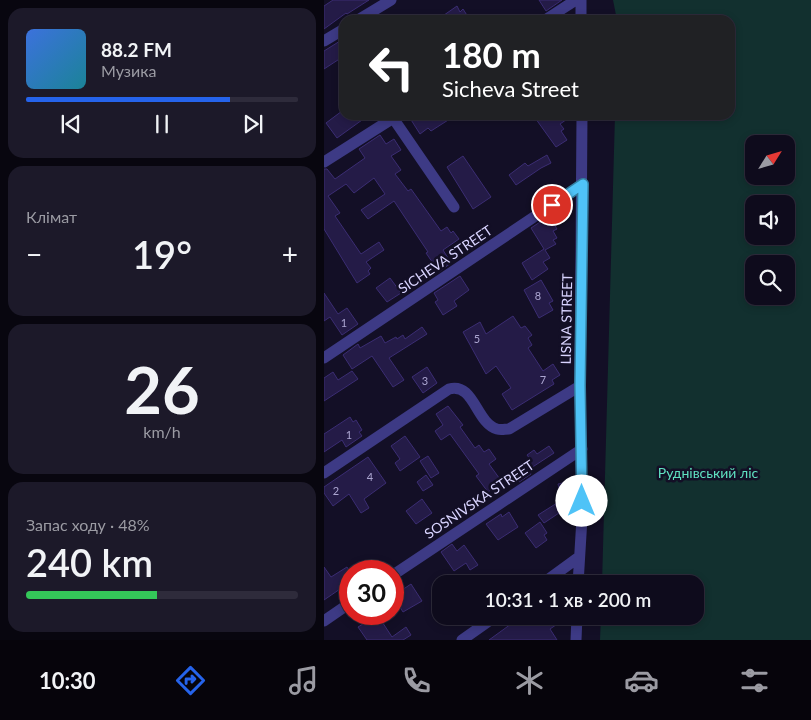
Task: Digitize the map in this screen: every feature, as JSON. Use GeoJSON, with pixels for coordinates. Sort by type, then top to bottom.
{"type":"FeatureCollection","features":[{"type":"Feature","properties":{"kind":"street"},"geometry":{"type":"LineString","coordinates":[[366,15],[391,0]]}},
{"type":"Feature","properties":{"kind":"street"},"geometry":{"type":"LineString","coordinates":[[553,15],[576,0]]}},
{"type":"Feature","properties":{"kind":"street"},"geometry":{"type":"LineString","coordinates":[[580,0],[581,15]]}},
{"type":"Feature","properties":{"kind":"street"},"geometry":{"type":"LineString","coordinates":[[324,41],[339,31]]}},
{"type":"Feature","properties":{"kind":"street"},"geometry":{"type":"LineString","coordinates":[[324,162],[389,120]]}},
{"type":"Feature","properties":{"kind":"street"},"geometry":{"type":"LineString","coordinates":[[398,120],[454,206]]}},
{"type":"Feature","properties":{"kind":"street","name":"LISNA STREET"},"geometry":{"type":"LineString","coordinates":[[578,575],[582,518],[580,386],[582,120]]}},
{"type":"Feature","properties":{"kind":"street","name":"SICHEVA STREET"},"geometry":{"type":"LineString","coordinates":[[324,358],[583,184]]}},
{"type":"Feature","properties":{"kind":"street"},"geometry":{"type":"LineString","coordinates":[[324,474],[449,389],[455,387],[464,390],[489,426],[498,430],[509,429],[580,386]]}},
{"type":"Feature","properties":{"kind":"street","name":"SOSNIVSKA STREET"},"geometry":{"type":"LineString","coordinates":[[404,568],[582,449]]}},
{"type":"Feature","properties":{"kind":"street"},"geometry":{"type":"LineString","coordinates":[[554,575],[579,557]]}},
{"type":"Feature","properties":{"kind":"street"},"geometry":{"type":"LineString","coordinates":[[324,621],[339,611]]}},
{"type":"Feature","properties":{"kind":"street"},"geometry":{"type":"LineString","coordinates":[[462,640],[483,625]]}},
{"type":"Feature","properties":{"kind":"street"},"geometry":{"type":"LineString","coordinates":[[576,640],[577,625]]}},
{"type":"Feature","properties":{"kind":"green space","name":"Руднівський ліс"},"geometry":{"type":"Polygon","coordinates":[[[613,0],[811,0],[811,640],[600,640],[601,625],[704,625],[704,575],[602,575],[615,120],[735,120],[735,15],[616,15],[613,0]]]}},
{"type":"Feature","properties":{"kind":"building"},"geometry":{"type":"Polygon","coordinates":[[[333,0],[369,0],[347,14],[339,15],[339,18],[324,29],[324,6],[333,0]]]}},
{"type":"Feature","properties":{"kind":"building"},"geometry":{"type":"Polygon","coordinates":[[[539,0],[562,0],[546,11],[539,0]]]}},
{"type":"Feature","properties":{"kind":"building"},"geometry":{"type":"Polygon","coordinates":[[[457,6],[460,12],[463,9],[467,15],[444,15],[457,6]]]}},
{"type":"Feature","properties":{"kind":"building"},"geometry":{"type":"Polygon","coordinates":[[[339,42],[339,59],[324,69],[324,51],[339,42]]]}},
{"type":"Feature","properties":{"kind":"building"},"geometry":{"type":"Polygon","coordinates":[[[339,113],[339,120],[362,120],[337,138],[326,123],[339,113]]]}},
{"type":"Feature","properties":{"kind":"building"},"geometry":{"type":"Polygon","coordinates":[[[411,120],[448,120],[431,131],[428,128],[420,134],[411,120]]]}},
{"type":"Feature","properties":{"kind":"building"},"geometry":{"type":"Polygon","coordinates":[[[537,120],[566,120],[560,124],[564,129],[561,131],[567,140],[556,147],[537,120]]]}},
{"type":"Feature","properties":{"kind":"building"},"geometry":{"type":"Polygon","coordinates":[[[380,135],[386,144],[394,139],[401,150],[391,156],[401,170],[395,174],[408,191],[411,189],[441,231],[447,227],[459,239],[443,250],[451,263],[439,272],[394,201],[368,219],[361,210],[385,194],[374,178],[354,193],[346,184],[328,196],[340,213],[335,216],[361,254],[379,242],[384,250],[366,262],[371,268],[368,271],[370,274],[357,283],[324,229],[324,169],[327,169],[335,179],[365,158],[359,149],[380,135]]]}},
{"type":"Feature","properties":{"kind":"building"},"geometry":{"type":"Polygon","coordinates":[[[547,155],[551,163],[516,185],[509,175],[525,163],[528,166],[547,155]]]}},
{"type":"Feature","properties":{"kind":"building"},"geometry":{"type":"Polygon","coordinates":[[[463,156],[491,197],[473,209],[447,167],[463,156]]]}},
{"type":"Feature","properties":{"kind":"building"},"geometry":{"type":"Polygon","coordinates":[[[549,216],[557,229],[553,231],[557,238],[553,240],[556,244],[545,250],[550,258],[543,262],[548,269],[532,280],[522,263],[544,249],[531,228],[549,216]]]}},
{"type":"Feature","properties":{"kind":"building"},"geometry":{"type":"Polygon","coordinates":[[[460,276],[469,290],[454,301],[457,306],[443,315],[435,302],[438,300],[434,293],[460,276]]]}},
{"type":"Feature","properties":{"kind":"building"},"geometry":{"type":"Polygon","coordinates":[[[390,278],[401,293],[387,302],[376,288],[390,278]]]}},
{"type":"Feature","properties":{"kind":"building"},"geometry":{"type":"Polygon","coordinates":[[[541,280],[553,301],[549,303],[553,310],[539,318],[524,290],[541,280]]]}},
{"type":"Feature","properties":{"kind":"building"},"geometry":{"type":"Polygon","coordinates":[[[324,293],[338,314],[347,308],[358,324],[342,335],[330,317],[324,321],[324,293]]]}},
{"type":"Feature","properties":{"kind":"building"},"geometry":{"type":"Polygon","coordinates":[[[513,316],[521,328],[525,326],[532,335],[528,338],[532,345],[528,348],[543,371],[553,364],[560,375],[552,380],[554,384],[512,410],[502,394],[511,388],[496,366],[486,374],[463,332],[480,322],[486,334],[513,316]]]}},
{"type":"Feature","properties":{"kind":"building"},"geometry":{"type":"Polygon","coordinates":[[[422,327],[427,334],[389,358],[404,380],[393,387],[372,356],[352,369],[343,355],[358,344],[360,348],[381,336],[385,343],[403,335],[405,339],[422,327]]]}},
{"type":"Feature","properties":{"kind":"building"},"geometry":{"type":"Polygon","coordinates":[[[427,367],[437,383],[423,393],[412,377],[427,367]]]}},
{"type":"Feature","properties":{"kind":"building"},"geometry":{"type":"Polygon","coordinates":[[[352,371],[358,379],[324,401],[324,378],[333,372],[338,380],[352,371]]]}},
{"type":"Feature","properties":{"kind":"building"},"geometry":{"type":"Polygon","coordinates":[[[448,406],[463,425],[460,427],[475,448],[479,445],[484,452],[489,449],[496,459],[489,464],[502,482],[488,492],[476,476],[479,474],[450,434],[441,440],[435,431],[443,425],[436,414],[448,406]]]}},
{"type":"Feature","properties":{"kind":"building"},"geometry":{"type":"Polygon","coordinates":[[[350,417],[353,422],[356,420],[362,430],[359,432],[362,436],[346,447],[342,440],[324,452],[324,434],[350,417]]]}},
{"type":"Feature","properties":{"kind":"building"},"geometry":{"type":"Polygon","coordinates":[[[405,436],[420,457],[400,471],[395,463],[400,459],[391,446],[405,436]]]}},
{"type":"Feature","properties":{"kind":"building"},"geometry":{"type":"Polygon","coordinates":[[[549,446],[554,453],[528,470],[531,474],[519,482],[512,470],[530,459],[527,455],[534,450],[537,454],[549,446]]]}},
{"type":"Feature","properties":{"kind":"building"},"geometry":{"type":"Polygon","coordinates":[[[428,456],[439,473],[431,478],[420,461],[428,456]]]}},
{"type":"Feature","properties":{"kind":"building"},"geometry":{"type":"Polygon","coordinates":[[[368,457],[386,483],[364,499],[369,508],[361,513],[349,494],[333,506],[324,493],[324,487],[368,457]]]}},
{"type":"Feature","properties":{"kind":"building"},"geometry":{"type":"Polygon","coordinates":[[[426,475],[433,485],[423,491],[417,482],[426,475]]]}},
{"type":"Feature","properties":{"kind":"building"},"geometry":{"type":"Polygon","coordinates":[[[567,482],[571,498],[562,500],[558,484],[567,482]]]}},
{"type":"Feature","properties":{"kind":"building"},"geometry":{"type":"Polygon","coordinates":[[[422,499],[432,513],[416,524],[406,511],[422,499]]]}},
{"type":"Feature","properties":{"kind":"building"},"geometry":{"type":"Polygon","coordinates":[[[557,503],[562,511],[544,523],[538,515],[557,503]]]}},
{"type":"Feature","properties":{"kind":"building"},"geometry":{"type":"Polygon","coordinates":[[[509,512],[518,527],[498,540],[486,524],[501,514],[502,517],[509,512]]]}},
{"type":"Feature","properties":{"kind":"building"},"geometry":{"type":"Polygon","coordinates":[[[540,522],[547,533],[544,535],[547,540],[536,548],[525,533],[540,522]]]}},
{"type":"Feature","properties":{"kind":"building"},"geometry":{"type":"Polygon","coordinates":[[[452,544],[457,551],[464,545],[478,565],[470,570],[466,563],[454,571],[441,552],[452,544]]]}},
{"type":"Feature","properties":{"kind":"building"},"geometry":{"type":"Polygon","coordinates":[[[324,567],[331,577],[339,572],[339,590],[324,600],[324,567]]]}},
{"type":"Feature","properties":{"kind":"building"},"geometry":{"type":"Polygon","coordinates":[[[411,584],[422,601],[404,611],[404,589],[411,584]]]}},
{"type":"Feature","properties":{"kind":"building"},"geometry":{"type":"Polygon","coordinates":[[[361,625],[384,625],[392,637],[406,627],[411,635],[403,640],[367,640],[358,627],[361,625]]]}},
{"type":"Feature","properties":{"kind":"building"},"geometry":{"type":"Polygon","coordinates":[[[510,625],[556,625],[550,629],[557,640],[489,640],[510,625]]]}},
{"type":"Feature","properties":{"kind":"route"},"geometry":{"type":"LineString","coordinates":[[552,205],[583,184],[580,386],[582,501]]}}]}
